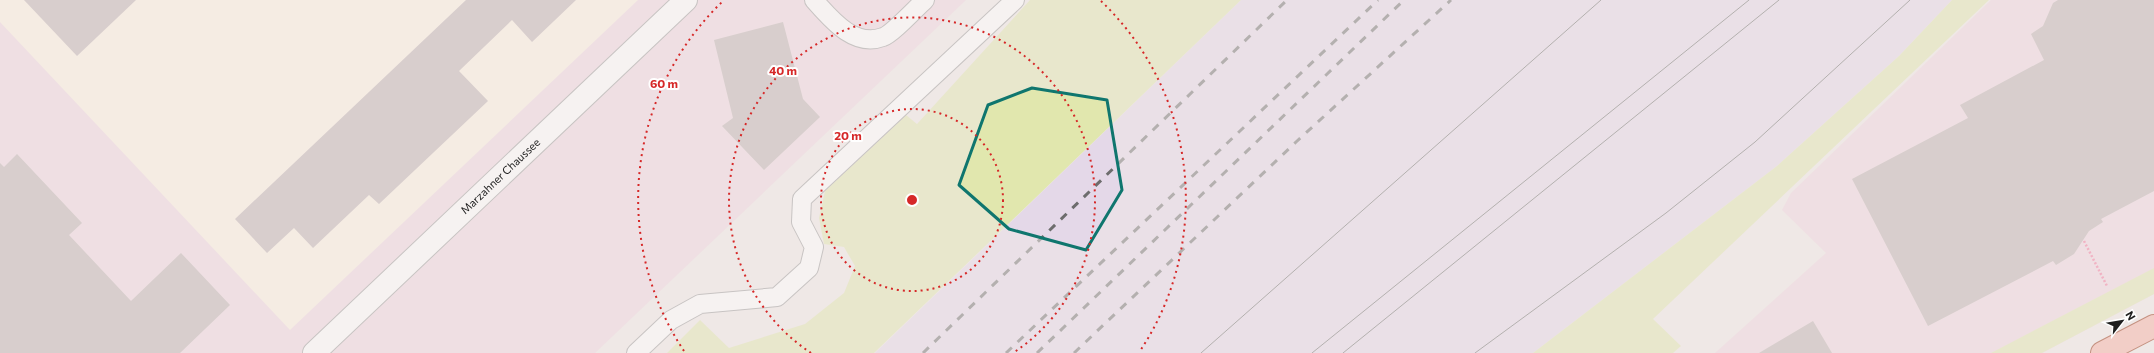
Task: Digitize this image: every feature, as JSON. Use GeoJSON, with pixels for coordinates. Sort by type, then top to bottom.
{"type":"FeatureCollection","features":[{"type":"Feature","properties":{"kind":"main road"},"geometry":{"type":"LineString","coordinates":[[2102,353],[2154,326]]}},
{"type":"Feature","properties":{"kind":"street","name":"Marzahner Chaussee"},"geometry":{"type":"LineString","coordinates":[[314,353],[686,0]]}},
{"type":"Feature","properties":{"kind":"lane"},"geometry":{"type":"LineString","coordinates":[[814,0],[834,23],[851,34],[868,40],[884,37],[925,0]]}},
{"type":"Feature","properties":{"kind":"lane"},"geometry":{"type":"LineString","coordinates":[[636,353],[670,320],[700,304],[777,297],[810,268],[814,247],[801,222],[802,199],[1015,0]]}},
{"type":"Feature","properties":{"kind":"path"},"geometry":{"type":"LineString","coordinates":[[2084,241],[2107,286]]}},
{"type":"Feature","properties":{"kind":"highlighted area"},"geometry":{"type":"Polygon","coordinates":[[[1032,88],[1107,100],[1122,190],[1086,250],[1009,229],[959,185],[988,105],[1032,88]]]}},
{"type":"Feature","properties":{"kind":"shaded area"},"geometry":{"type":"Polygon","coordinates":[[[0,0],[966,0],[595,353],[0,353],[0,0]]]}},
{"type":"Feature","properties":{"kind":"shaded area"},"geometry":{"type":"Polygon","coordinates":[[[0,0],[638,0],[290,330],[0,22],[0,0]]]}},
{"type":"Feature","properties":{"kind":"shaded area"},"geometry":{"type":"Polygon","coordinates":[[[1241,0],[1952,0],[1899,56],[1777,166],[1533,353],[875,353],[1241,0]]]}},
{"type":"Feature","properties":{"kind":"shaded area"},"geometry":{"type":"Polygon","coordinates":[[[1991,0],[2154,0],[2154,294],[2042,353],[1715,353],[1826,253],[1782,210],[1791,193],[1991,0]]]}},
{"type":"Feature","properties":{"kind":"green space"},"geometry":{"type":"Polygon","coordinates":[[[1030,0],[1241,0],[874,353],[667,353],[700,320],[729,348],[805,324],[844,293],[855,266],[844,247],[824,244],[819,218],[825,191],[906,115],[917,124],[1030,0]]]}},
{"type":"Feature","properties":{"kind":"green space"},"geometry":{"type":"Polygon","coordinates":[[[1952,0],[1989,0],[1653,319],[1681,346],[1673,353],[1533,353],[1777,166],[1899,56],[1952,0]]]}},
{"type":"Feature","properties":{"kind":"green space"},"geometry":{"type":"Polygon","coordinates":[[[2154,268],[2154,294],[2042,353],[1991,353],[2154,268]]]}},
{"type":"Feature","properties":{"kind":"building"},"geometry":{"type":"Polygon","coordinates":[[[24,0],[136,0],[77,56],[24,0]]]}},
{"type":"Feature","properties":{"kind":"building"},"geometry":{"type":"Polygon","coordinates":[[[466,0],[576,0],[532,42],[512,20],[459,71],[488,101],[379,204],[369,195],[313,248],[294,228],[267,253],[235,219],[466,0]]]}},
{"type":"Feature","properties":{"kind":"building"},"geometry":{"type":"Polygon","coordinates":[[[2058,0],[2154,0],[2154,191],[2101,219],[2103,222],[2089,231],[2074,254],[2056,265],[2053,261],[1928,326],[1852,179],[1968,118],[1960,105],[2044,60],[2031,34],[2043,26],[2053,3],[2058,0]]]}},
{"type":"Feature","properties":{"kind":"building"},"geometry":{"type":"Polygon","coordinates":[[[783,22],[803,99],[820,117],[764,170],[722,126],[733,118],[714,40],[783,22]]]}},
{"type":"Feature","properties":{"kind":"building"},"geometry":{"type":"Polygon","coordinates":[[[17,154],[82,223],[69,235],[131,301],[181,253],[230,305],[180,353],[0,353],[0,163],[4,167],[17,154]]]}},
{"type":"Feature","properties":{"kind":"building"},"geometry":{"type":"Polygon","coordinates":[[[1813,321],[1832,353],[1759,353],[1813,321]]]}},
{"type":"Feature","properties":{"kind":"tram line"},"geometry":{"type":"LineString","coordinates":[[1201,353],[1601,0]]}},
{"type":"Feature","properties":{"kind":"tram line"},"geometry":{"type":"LineString","coordinates":[[1312,353],[1749,0]]}},
{"type":"Feature","properties":{"kind":"tram line"},"geometry":{"type":"LineString","coordinates":[[1343,353],[1779,0]]}},
{"type":"Feature","properties":{"kind":"tram line"},"geometry":{"type":"LineString","coordinates":[[1475,353],[1666,213],[1755,142],[1910,0]]}},
{"type":"Feature","properties":{"kind":"railway"},"geometry":{"type":"LineString","coordinates":[[923,353],[1287,0]]}},
{"type":"Feature","properties":{"kind":"railway"},"geometry":{"type":"LineString","coordinates":[[1006,353],[1378,0]]}},
{"type":"Feature","properties":{"kind":"railway"},"geometry":{"type":"LineString","coordinates":[[1037,353],[1404,0]]}},
{"type":"Feature","properties":{"kind":"railway"},"geometry":{"type":"LineString","coordinates":[[1074,353],[1296,142],[1451,0]]}}]}
